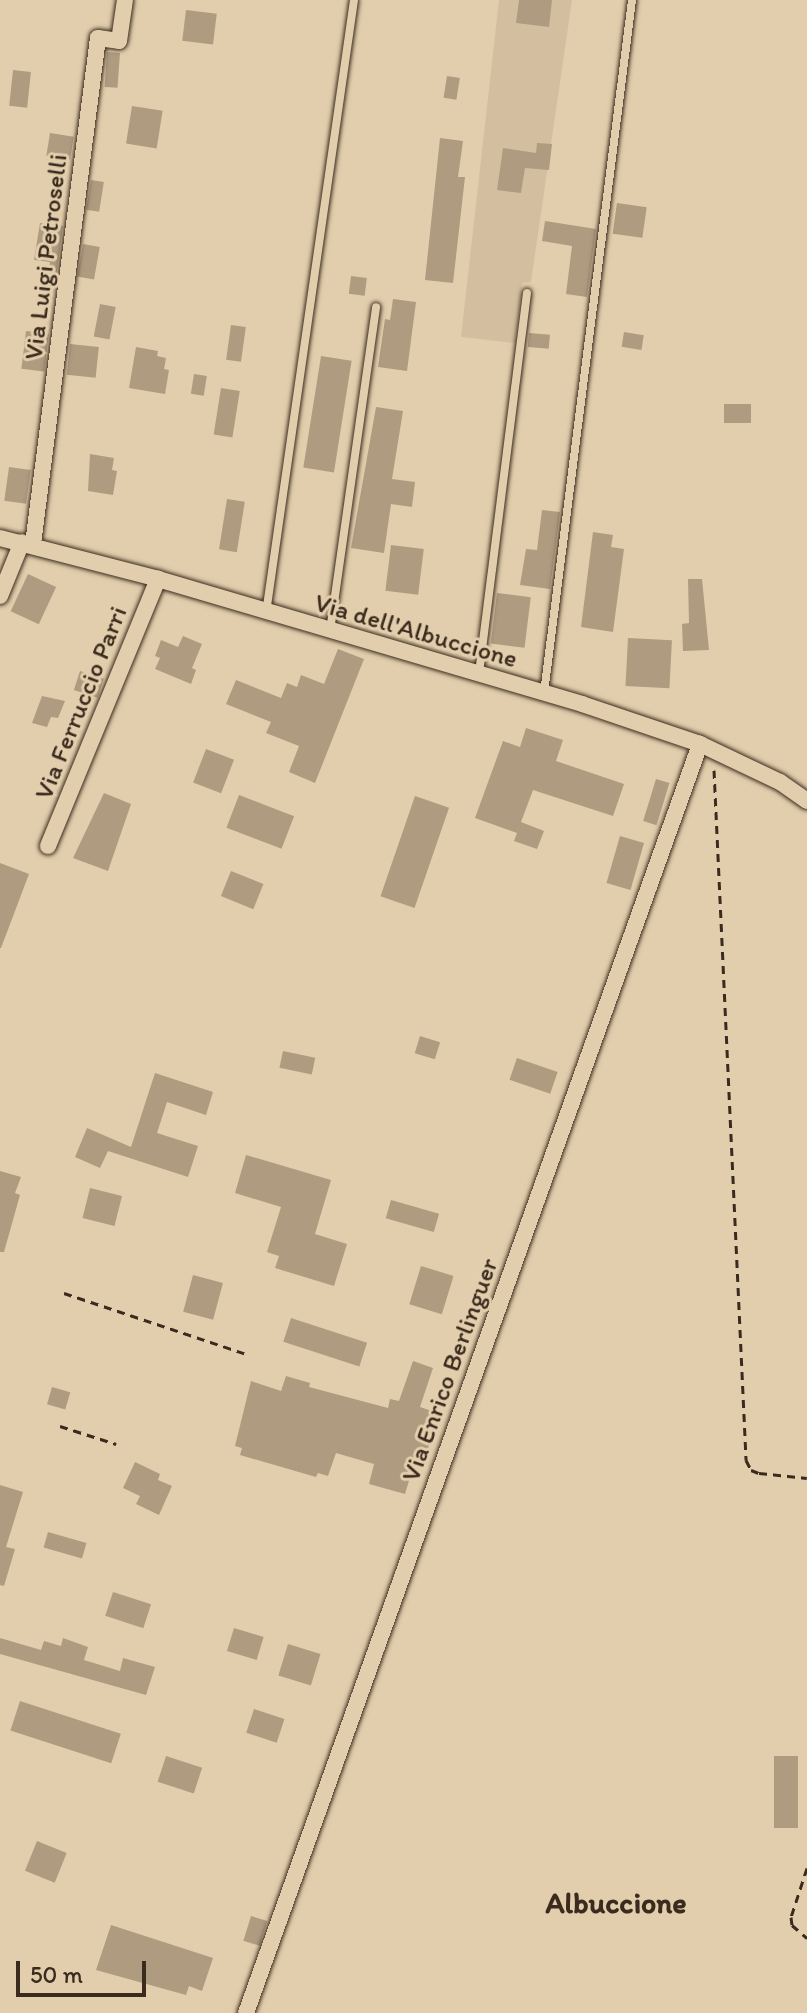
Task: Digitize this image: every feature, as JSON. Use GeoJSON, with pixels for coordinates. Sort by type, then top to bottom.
{"type":"FeatureCollection","features":[{"type":"Feature","properties":{"kind":"street","name":"Via Luigi Petroselli"},"geometry":{"type":"LineString","coordinates":[[28,543],[98,38],[119,41],[125,0]]}},
{"type":"Feature","properties":{"kind":"street","name":"Via dell'Albuccione"},"geometry":{"type":"LineString","coordinates":[[0,538],[158,579],[266,614],[544,693],[706,748],[780,782],[807,801]]}},
{"type":"Feature","properties":{"kind":"street"},"geometry":{"type":"LineString","coordinates":[[0,596],[28,543]]}},
{"type":"Feature","properties":{"kind":"street","name":"Via Ferruccio Parri"},"geometry":{"type":"LineString","coordinates":[[48,846],[158,579]]}},
{"type":"Feature","properties":{"kind":"street","name":"Via Enrico Berlinguer"},"geometry":{"type":"LineString","coordinates":[[246,2013],[706,748]]}},
{"type":"Feature","properties":{"kind":"lane"},"geometry":{"type":"LineString","coordinates":[[266,614],[354,0]]}},
{"type":"Feature","properties":{"kind":"lane"},"geometry":{"type":"LineString","coordinates":[[544,693],[632,0]]}},
{"type":"Feature","properties":{"kind":"lane"},"geometry":{"type":"LineString","coordinates":[[479,673],[527,293]]}},
{"type":"Feature","properties":{"kind":"lane"},"geometry":{"type":"LineString","coordinates":[[330,631],[376,307]]}},
{"type":"Feature","properties":{"kind":"path"},"geometry":{"type":"LineString","coordinates":[[706,748],[746,1460],[751,1470],[759,1473],[807,1478]]}},
{"type":"Feature","properties":{"kind":"path"},"geometry":{"type":"LineString","coordinates":[[64,1293],[249,1355]]}},
{"type":"Feature","properties":{"kind":"path"},"geometry":{"type":"LineString","coordinates":[[60,1426],[116,1444]]}},
{"type":"Feature","properties":{"kind":"path"},"geometry":{"type":"LineString","coordinates":[[807,1868],[791,1917],[792,1925],[807,1938]]}},
{"type":"Feature","properties":{"kind":"shaded area"},"geometry":{"type":"Polygon","coordinates":[[[499,0],[572,0],[531,282],[522,283],[515,343],[461,337],[499,0]]]}},
{"type":"Feature","properties":{"kind":"building"},"geometry":{"type":"Polygon","coordinates":[[[519,0],[552,0],[549,27],[516,23],[519,0]]]}},
{"type":"Feature","properties":{"kind":"building"},"geometry":{"type":"Polygon","coordinates":[[[186,10],[217,14],[213,45],[182,41],[186,10]]]}},
{"type":"Feature","properties":{"kind":"building"},"geometry":{"type":"Polygon","coordinates":[[[107,52],[120,53],[118,88],[105,87],[107,52]]]}},
{"type":"Feature","properties":{"kind":"building"},"geometry":{"type":"Polygon","coordinates":[[[13,70],[31,72],[27,108],[9,106],[13,70]]]}},
{"type":"Feature","properties":{"kind":"building"},"geometry":{"type":"Polygon","coordinates":[[[447,76],[460,78],[456,100],[444,98],[447,76]]]}},
{"type":"Feature","properties":{"kind":"building"},"geometry":{"type":"Polygon","coordinates":[[[132,106],[163,111],[157,148],[126,144],[132,106]]]}},
{"type":"Feature","properties":{"kind":"building"},"geometry":{"type":"Polygon","coordinates":[[[50,133],[74,137],[70,159],[46,156],[50,133]]]}},
{"type":"Feature","properties":{"kind":"building"},"geometry":{"type":"Polygon","coordinates":[[[440,138],[463,141],[458,177],[465,177],[453,283],[425,280],[440,138]]]}},
{"type":"Feature","properties":{"kind":"building"},"geometry":{"type":"Polygon","coordinates":[[[537,143],[552,144],[549,170],[525,168],[521,193],[497,190],[503,148],[536,153],[537,143]]]}},
{"type":"Feature","properties":{"kind":"building"},"geometry":{"type":"Polygon","coordinates":[[[91,180],[104,182],[99,212],[86,210],[91,180]]]}},
{"type":"Feature","properties":{"kind":"building"},"geometry":{"type":"Polygon","coordinates":[[[617,203],[647,207],[642,238],[613,234],[617,203]]]}},
{"type":"Feature","properties":{"kind":"building"},"geometry":{"type":"Polygon","coordinates":[[[545,221],[596,229],[587,297],[566,294],[572,246],[542,241],[545,221]]]}},
{"type":"Feature","properties":{"kind":"building"},"geometry":{"type":"Polygon","coordinates":[[[40,223],[63,226],[56,278],[48,277],[50,262],[34,260],[40,223]]]}},
{"type":"Feature","properties":{"kind":"building"},"geometry":{"type":"Polygon","coordinates":[[[83,244],[100,247],[94,279],[77,276],[83,244]]]}},
{"type":"Feature","properties":{"kind":"building"},"geometry":{"type":"Polygon","coordinates":[[[351,276],[367,278],[365,296],[349,294],[351,276]]]}},
{"type":"Feature","properties":{"kind":"building"},"geometry":{"type":"Polygon","coordinates":[[[393,299],[416,302],[407,371],[378,367],[385,319],[390,320],[393,299]]]}},
{"type":"Feature","properties":{"kind":"building"},"geometry":{"type":"Polygon","coordinates":[[[100,304],[116,307],[109,339],[94,336],[100,304]]]}},
{"type":"Feature","properties":{"kind":"building"},"geometry":{"type":"Polygon","coordinates":[[[231,325],[246,327],[241,362],[226,360],[231,325]]]}},
{"type":"Feature","properties":{"kind":"building"},"geometry":{"type":"Polygon","coordinates":[[[26,331],[49,334],[44,372],[21,369],[26,331]]]}},
{"type":"Feature","properties":{"kind":"building"},"geometry":{"type":"Polygon","coordinates":[[[624,332],[644,335],[641,350],[622,347],[624,332]]]}},
{"type":"Feature","properties":{"kind":"building"},"geometry":{"type":"Polygon","coordinates":[[[529,333],[550,335],[549,349],[528,347],[529,333]]]}},
{"type":"Feature","properties":{"kind":"building"},"geometry":{"type":"Polygon","coordinates":[[[70,344],[99,347],[96,378],[67,375],[70,344]]]}},
{"type":"Feature","properties":{"kind":"building"},"geometry":{"type":"Polygon","coordinates":[[[136,347],[158,351],[157,356],[166,358],[164,369],[169,370],[165,394],[129,388],[136,347]]]}},
{"type":"Feature","properties":{"kind":"building"},"geometry":{"type":"Polygon","coordinates":[[[321,356],[352,361],[334,472],[303,468],[321,356]]]}},
{"type":"Feature","properties":{"kind":"building"},"geometry":{"type":"Polygon","coordinates":[[[194,374],[207,376],[204,396],[191,394],[194,374]]]}},
{"type":"Feature","properties":{"kind":"building"},"geometry":{"type":"Polygon","coordinates":[[[221,388],[240,391],[232,437],[214,434],[221,388]]]}},
{"type":"Feature","properties":{"kind":"building"},"geometry":{"type":"Polygon","coordinates":[[[724,404],[751,404],[751,423],[724,423],[724,404]]]}},
{"type":"Feature","properties":{"kind":"building"},"geometry":{"type":"Polygon","coordinates":[[[376,407],[403,411],[392,479],[415,482],[412,507],[391,504],[384,553],[351,548],[376,407]]]}},
{"type":"Feature","properties":{"kind":"building"},"geometry":{"type":"Polygon","coordinates":[[[90,454],[114,458],[112,470],[117,471],[113,495],[88,491],[90,454]]]}},
{"type":"Feature","properties":{"kind":"building"},"geometry":{"type":"Polygon","coordinates":[[[9,467],[31,470],[26,504],[4,501],[9,467]]]}},
{"type":"Feature","properties":{"kind":"building"},"geometry":{"type":"Polygon","coordinates":[[[227,499],[245,502],[237,552],[219,549],[227,499]]]}},
{"type":"Feature","properties":{"kind":"building"},"geometry":{"type":"Polygon","coordinates":[[[542,510],[560,512],[550,589],[520,585],[526,549],[537,550],[542,510]]]}},
{"type":"Feature","properties":{"kind":"building"},"geometry":{"type":"Polygon","coordinates":[[[593,532],[613,535],[611,547],[624,549],[613,632],[581,627],[593,532]]]}},
{"type":"Feature","properties":{"kind":"building"},"geometry":{"type":"Polygon","coordinates":[[[391,545],[424,549],[418,595],[385,591],[391,545]]]}},
{"type":"Feature","properties":{"kind":"building"},"geometry":{"type":"Polygon","coordinates":[[[28,574],[56,587],[39,624],[11,611],[28,574]]]}},
{"type":"Feature","properties":{"kind":"building"},"geometry":{"type":"Polygon","coordinates":[[[688,579],[702,579],[709,650],[683,651],[682,624],[689,623],[688,579]]]}},
{"type":"Feature","properties":{"kind":"building"},"geometry":{"type":"Polygon","coordinates":[[[497,593],[531,597],[525,648],[491,644],[497,593]]]}},
{"type":"Feature","properties":{"kind":"building"},"geometry":{"type":"Polygon","coordinates":[[[183,636],[202,644],[192,668],[196,670],[191,684],[155,669],[160,658],[155,656],[161,640],[178,647],[183,636]]]}},
{"type":"Feature","properties":{"kind":"building"},"geometry":{"type":"Polygon","coordinates":[[[628,638],[672,640],[669,688],[625,686],[628,638]]]}},
{"type":"Feature","properties":{"kind":"building"},"geometry":{"type":"Polygon","coordinates":[[[338,649],[364,659],[315,783],[289,772],[299,746],[266,733],[271,722],[226,704],[236,680],[281,698],[287,683],[297,687],[301,675],[324,684],[338,649]]]}},
{"type":"Feature","properties":{"kind":"building"},"geometry":{"type":"Polygon","coordinates":[[[80,671],[104,679],[98,698],[74,690],[80,671]]]}},
{"type":"Feature","properties":{"kind":"building"},"geometry":{"type":"Polygon","coordinates":[[[42,696],[65,701],[58,718],[51,717],[47,727],[32,723],[42,696]]]}},
{"type":"Feature","properties":{"kind":"building"},"geometry":{"type":"Polygon","coordinates":[[[526,728],[563,740],[556,761],[624,784],[613,816],[533,790],[521,822],[544,831],[537,849],[514,841],[517,833],[475,818],[503,741],[520,747],[526,728]]]}},
{"type":"Feature","properties":{"kind":"building"},"geometry":{"type":"Polygon","coordinates":[[[206,749],[234,760],[221,793],[193,783],[206,749]]]}},
{"type":"Feature","properties":{"kind":"building"},"geometry":{"type":"Polygon","coordinates":[[[656,779],[669,783],[657,825],[643,821],[656,779]]]}},
{"type":"Feature","properties":{"kind":"building"},"geometry":{"type":"Polygon","coordinates":[[[104,793],[131,804],[108,871],[73,858],[104,793]]]}},
{"type":"Feature","properties":{"kind":"building"},"geometry":{"type":"Polygon","coordinates":[[[239,795],[294,816],[282,849],[226,828],[239,795]]]}},
{"type":"Feature","properties":{"kind":"building"},"geometry":{"type":"Polygon","coordinates":[[[415,796],[449,808],[415,908],[380,896],[415,796]]]}},
{"type":"Feature","properties":{"kind":"building"},"geometry":{"type":"Polygon","coordinates":[[[620,836],[644,843],[631,890],[606,883],[620,836]]]}},
{"type":"Feature","properties":{"kind":"building"},"geometry":{"type":"Polygon","coordinates":[[[0,863],[29,874],[1,948],[0,948],[0,863]]]}},
{"type":"Feature","properties":{"kind":"building"},"geometry":{"type":"Polygon","coordinates":[[[231,871],[263,884],[253,909],[221,896],[231,871]]]}},
{"type":"Feature","properties":{"kind":"building"},"geometry":{"type":"Polygon","coordinates":[[[420,1036],[440,1042],[435,1059],[415,1053],[420,1036]]]}},
{"type":"Feature","properties":{"kind":"building"},"geometry":{"type":"Polygon","coordinates":[[[283,1051],[315,1058],[312,1074],[279,1068],[283,1051]]]}},
{"type":"Feature","properties":{"kind":"building"},"geometry":{"type":"Polygon","coordinates":[[[517,1058],[558,1072],[550,1094],[510,1080],[517,1058]]]}},
{"type":"Feature","properties":{"kind":"building"},"geometry":{"type":"Polygon","coordinates":[[[155,1073],[213,1092],[206,1115],[167,1102],[157,1133],[198,1146],[188,1177],[108,1151],[100,1168],[75,1157],[87,1128],[131,1147],[155,1073]]]}},
{"type":"Feature","properties":{"kind":"building"},"geometry":{"type":"Polygon","coordinates":[[[246,1155],[331,1180],[315,1234],[347,1244],[334,1286],[275,1268],[279,1256],[267,1252],[281,1207],[235,1193],[246,1155]]]}},
{"type":"Feature","properties":{"kind":"building"},"geometry":{"type":"Polygon","coordinates":[[[0,1171],[21,1177],[15,1193],[20,1195],[4,1252],[0,1252],[0,1171]]]}},
{"type":"Feature","properties":{"kind":"building"},"geometry":{"type":"Polygon","coordinates":[[[90,1188],[122,1196],[115,1226],[83,1218],[90,1188]]]}},
{"type":"Feature","properties":{"kind":"building"},"geometry":{"type":"Polygon","coordinates":[[[391,1200],[439,1214],[434,1232],[386,1218],[391,1200]]]}},
{"type":"Feature","properties":{"kind":"building"},"geometry":{"type":"Polygon","coordinates":[[[421,1266],[454,1276],[442,1314],[409,1304],[421,1266]]]}},
{"type":"Feature","properties":{"kind":"building"},"geometry":{"type":"Polygon","coordinates":[[[193,1275],[223,1283],[213,1320],[183,1312],[193,1275]]]}},
{"type":"Feature","properties":{"kind":"building"},"geometry":{"type":"Polygon","coordinates":[[[291,1318],[367,1343],[359,1366],[283,1342],[291,1318]]]}},
{"type":"Feature","properties":{"kind":"building"},"geometry":{"type":"Polygon","coordinates":[[[413,1361],[433,1368],[420,1407],[438,1413],[423,1467],[414,1464],[405,1494],[369,1484],[374,1464],[336,1453],[328,1476],[318,1473],[316,1477],[240,1455],[242,1448],[235,1446],[251,1381],[281,1391],[286,1376],[310,1383],[309,1387],[388,1408],[390,1399],[399,1401],[413,1361]]]}},
{"type":"Feature","properties":{"kind":"building"},"geometry":{"type":"Polygon","coordinates":[[[52,1387],[70,1392],[65,1410],[47,1404],[52,1387]]]}},
{"type":"Feature","properties":{"kind":"building"},"geometry":{"type":"Polygon","coordinates":[[[135,1462],[160,1474],[158,1480],[172,1486],[159,1515],[136,1504],[140,1496],[123,1488],[135,1462]]]}},
{"type":"Feature","properties":{"kind":"building"},"geometry":{"type":"Polygon","coordinates":[[[0,1485],[23,1492],[6,1547],[15,1549],[4,1586],[0,1585],[0,1485]]]}},
{"type":"Feature","properties":{"kind":"building"},"geometry":{"type":"Polygon","coordinates":[[[48,1532],[86,1543],[82,1558],[44,1547],[48,1532]]]}},
{"type":"Feature","properties":{"kind":"building"},"geometry":{"type":"Polygon","coordinates":[[[113,1592],[151,1604],[143,1628],[105,1616],[113,1592]]]}},
{"type":"Feature","properties":{"kind":"building"},"geometry":{"type":"Polygon","coordinates":[[[234,1628],[264,1637],[257,1660],[227,1651],[234,1628]]]}},
{"type":"Feature","properties":{"kind":"building"},"geometry":{"type":"Polygon","coordinates":[[[0,1638],[41,1650],[44,1641],[61,1646],[63,1638],[88,1647],[84,1660],[120,1671],[123,1658],[155,1667],[146,1695],[0,1654],[0,1638]]]}},
{"type":"Feature","properties":{"kind":"building"},"geometry":{"type":"Polygon","coordinates":[[[288,1644],[321,1654],[311,1685],[278,1676],[288,1644]]]}},
{"type":"Feature","properties":{"kind":"building"},"geometry":{"type":"Polygon","coordinates":[[[20,1701],[121,1734],[111,1763],[10,1730],[20,1701]]]}},
{"type":"Feature","properties":{"kind":"building"},"geometry":{"type":"Polygon","coordinates":[[[254,1709],[284,1719],[277,1743],[246,1733],[254,1709]]]}},
{"type":"Feature","properties":{"kind":"building"},"geometry":{"type":"Polygon","coordinates":[[[166,1756],[202,1768],[194,1793],[158,1782],[166,1756]]]}},
{"type":"Feature","properties":{"kind":"building"},"geometry":{"type":"Polygon","coordinates":[[[774,1756],[798,1756],[798,1828],[774,1828],[774,1756]]]}},
{"type":"Feature","properties":{"kind":"building"},"geometry":{"type":"Polygon","coordinates":[[[37,1841],[67,1853],[55,1883],[25,1871],[37,1841]]]}},
{"type":"Feature","properties":{"kind":"building"},"geometry":{"type":"Polygon","coordinates":[[[251,1916],[267,1921],[260,1946],[243,1941],[251,1916]]]}},
{"type":"Feature","properties":{"kind":"building"},"geometry":{"type":"Polygon","coordinates":[[[111,1925],[213,1958],[202,1991],[189,1986],[186,1995],[96,1970],[111,1925]]]}},
{"type":"Feature","properties":{"kind":"district","name":"Albuccione"},"geometry":{"type":"Point","coordinates":[616,1903]}}]}
